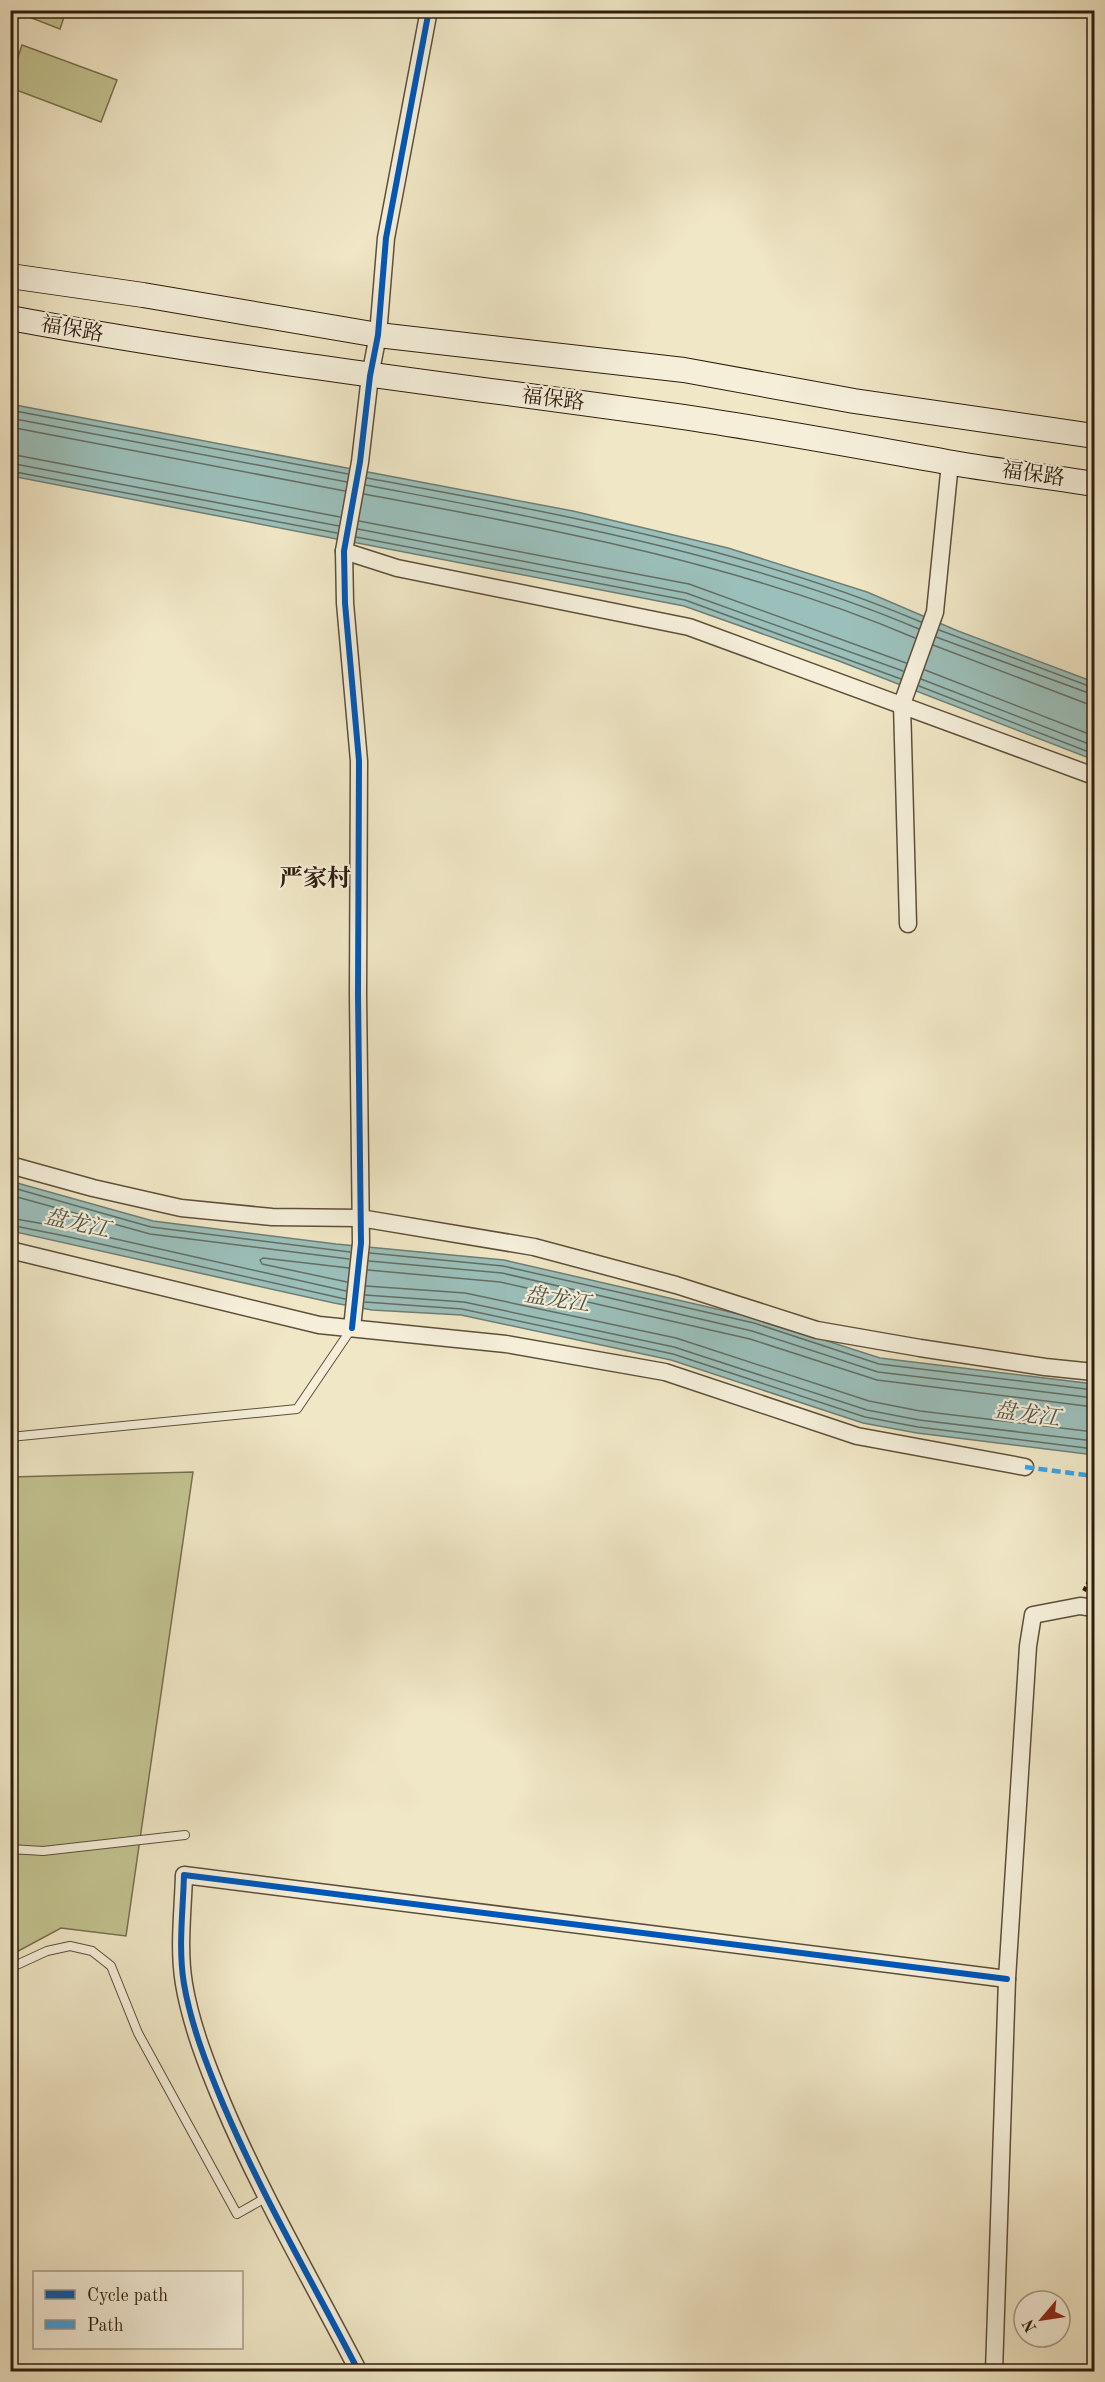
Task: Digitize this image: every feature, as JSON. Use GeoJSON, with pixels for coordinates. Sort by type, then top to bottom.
{"type":"FeatureCollection","features":[{"type":"Feature","properties":{"kind":"main road","name":"福保路"},"geometry":{"type":"LineString","coordinates":[[10,276],[378,336],[684,370],[854,401],[1095,436]]}},
{"type":"Feature","properties":{"kind":"main road","name":"福保路"},"geometry":{"type":"LineString","coordinates":[[10,318],[135,341],[370,376],[678,416],[950,463],[1095,484]]}},
{"type":"Feature","properties":{"kind":"street"},"geometry":{"type":"LineString","coordinates":[[352,1328],[361,1243],[358,1006],[359,761],[345,603],[344,550],[360,462],[370,376],[378,336],[386,238],[429,10]]}},
{"type":"Feature","properties":{"kind":"street"},"geometry":{"type":"LineString","coordinates":[[908,924],[902,704],[935,612],[950,463]]}},
{"type":"Feature","properties":{"kind":"street"},"geometry":{"type":"LineString","coordinates":[[344,550],[397,568],[689,627],[1095,776]]}},
{"type":"Feature","properties":{"kind":"street"},"geometry":{"type":"LineString","coordinates":[[10,1165],[93,1188],[181,1208],[272,1217],[360,1218],[534,1247],[676,1285],[817,1330],[954,1353],[1095,1372]]}},
{"type":"Feature","properties":{"kind":"street"},"geometry":{"type":"LineString","coordinates":[[10,1250],[319,1325],[506,1344],[665,1372],[857,1436],[1025,1467]]}},
{"type":"Feature","properties":{"kind":"street"},"geometry":{"type":"LineString","coordinates":[[994,2372],[1007,1979],[1028,1646],[1032,1615],[1080,1606],[1095,1608]]}},
{"type":"Feature","properties":{"kind":"street"},"geometry":{"type":"LineString","coordinates":[[359,2372],[244,2155],[194,2027],[184,1983],[181,1946],[184,1875],[1007,1979]]}},
{"type":"Feature","properties":{"kind":"lane"},"geometry":{"type":"LineString","coordinates":[[10,1437],[297,1409],[352,1328]]}},
{"type":"Feature","properties":{"kind":"lane"},"geometry":{"type":"LineString","coordinates":[[10,1849],[43,1851],[185,1835]]}},
{"type":"Feature","properties":{"kind":"lane"},"geometry":{"type":"LineString","coordinates":[[10,1968],[47,1951],[70,1946],[92,1951],[111,1966],[138,2033],[237,2214],[267,2197]]}},
{"type":"Feature","properties":{"kind":"green space"},"geometry":{"type":"Polygon","coordinates":[[[11,10],[66,10],[66,11],[60,29],[11,10]]]}},
{"type":"Feature","properties":{"kind":"green space"},"geometry":{"type":"Polygon","coordinates":[[[22,45],[117,80],[101,122],[11,88],[11,78],[22,45]]]}},
{"type":"Feature","properties":{"kind":"green space"},"geometry":{"type":"Polygon","coordinates":[[[193,1472],[126,1936],[61,1928],[11,1955],[11,1477],[193,1472]]]}},
{"type":"Feature","properties":{"kind":"water"},"geometry":{"type":"Polygon","coordinates":[[[10,404],[573,511],[728,548],[867,592],[958,631],[1094,682],[1094,760],[839,661],[684,606],[11,476],[10,404]]]}},
{"type":"Feature","properties":{"kind":"water","name":"盘龙江"},"geometry":{"type":"Polygon","coordinates":[[[10,1181],[153,1221],[336,1244],[504,1260],[756,1318],[880,1358],[1094,1384],[1094,1455],[917,1433],[863,1423],[671,1360],[461,1315],[372,1310],[334,1303],[11,1231],[10,1181]]]}},
{"type":"Feature","properties":{"kind":"marked path"},"geometry":{"type":"LineString","coordinates":[[1025,1467],[1094,1476]]}},
{"type":"Feature","properties":{"kind":"cycle path"},"geometry":{"type":"LineString","coordinates":[[352,1328],[361,1243],[358,995],[359,761],[345,603],[344,551],[360,462],[370,376],[378,335],[386,238],[429,10]]}},
{"type":"Feature","properties":{"kind":"cycle path"},"geometry":{"type":"LineString","coordinates":[[359,2372],[254,2172],[223,2104],[200,2045],[187,1999],[182,1970],[184,1875],[1007,1979]]}},
{"type":"Feature","properties":{"kind":"district","name":"严家村"},"geometry":{"type":"Point","coordinates":[315,880]}}]}
